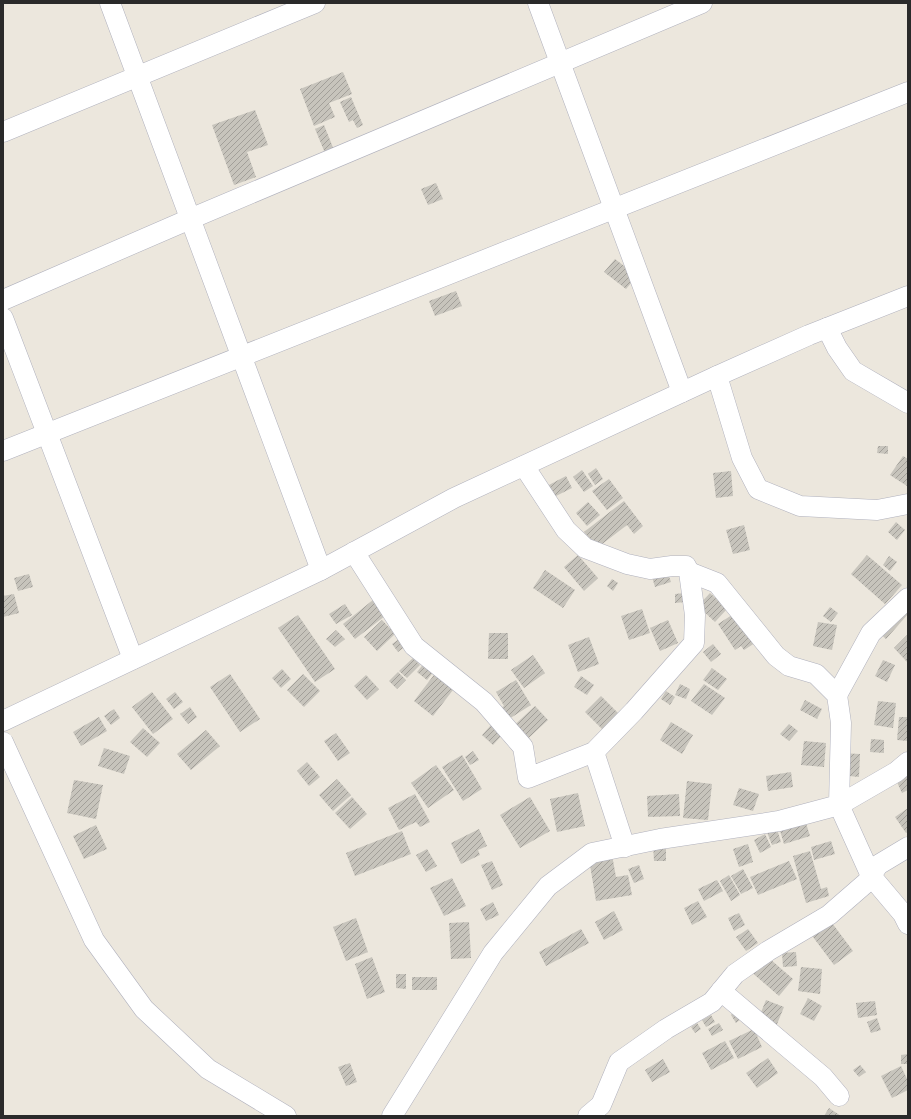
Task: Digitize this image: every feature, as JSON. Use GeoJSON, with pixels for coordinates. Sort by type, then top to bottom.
{"type":"FeatureCollection","features":[{"type":"Feature","properties":{"kind":"street"},"geometry":{"type":"LineString","coordinates":[[110,3],[321,570]]}},
{"type":"Feature","properties":{"kind":"street"},"geometry":{"type":"LineString","coordinates":[[3,132],[315,3]]}},
{"type":"Feature","properties":{"kind":"street"},"geometry":{"type":"LineString","coordinates":[[538,3],[682,392]]}},
{"type":"Feature","properties":{"kind":"street"},"geometry":{"type":"LineString","coordinates":[[3,300],[190,219],[702,3]]}},
{"type":"Feature","properties":{"kind":"street"},"geometry":{"type":"LineString","coordinates":[[3,451],[908,92]]}},
{"type":"Feature","properties":{"kind":"street"},"geometry":{"type":"LineString","coordinates":[[3,721],[321,570],[454,498],[717,376],[827,328],[908,296]]}},
{"type":"Feature","properties":{"kind":"street"},"geometry":{"type":"LineString","coordinates":[[3,318],[133,659]]}},
{"type":"Feature","properties":{"kind":"street"},"geometry":{"type":"LineString","coordinates":[[827,328],[837,348],[853,371],[908,403]]}},
{"type":"Feature","properties":{"kind":"street"},"geometry":{"type":"LineString","coordinates":[[717,376],[742,458],[758,489],[800,506],[877,510],[908,504]]}},
{"type":"Feature","properties":{"kind":"street"},"geometry":{"type":"LineString","coordinates":[[354,552],[414,646],[484,702],[523,747],[528,778],[594,752],[634,711],[694,643],[695,615],[689,572],[686,566],[650,569],[626,564],[585,548],[566,530],[524,466]]}},
{"type":"Feature","properties":{"kind":"street"},"geometry":{"type":"LineString","coordinates":[[689,572],[717,583],[776,656],[789,666],[816,674],[837,695]]}},
{"type":"Feature","properties":{"kind":"street"},"geometry":{"type":"LineString","coordinates":[[908,598],[871,633],[837,695],[841,724],[839,804],[872,876],[903,914],[908,924]]}},
{"type":"Feature","properties":{"kind":"street"},"geometry":{"type":"LineString","coordinates":[[3,742],[94,940],[144,1009],[208,1069],[286,1116]]}},
{"type":"Feature","properties":{"kind":"street"},"geometry":{"type":"LineString","coordinates":[[594,752],[624,847]]}},
{"type":"Feature","properties":{"kind":"street"},"geometry":{"type":"LineString","coordinates":[[392,1116],[493,953],[548,886],[592,853],[660,839],[779,821],[839,804],[896,772],[908,762]]}},
{"type":"Feature","properties":{"kind":"street"},"geometry":{"type":"LineString","coordinates":[[588,1116],[601,1105],[619,1062],[666,1029],[712,1002],[735,974],[768,951],[829,915],[868,882],[878,865],[908,847]]}},
{"type":"Feature","properties":{"kind":"street"},"geometry":{"type":"LineString","coordinates":[[721,991],[823,1077],[839,1096]]}},
{"type":"Feature","properties":{"kind":"building"},"geometry":{"type":"Polygon","coordinates":[[[343,72],[352,94],[329,103],[335,117],[314,126],[300,89],[343,72]]]}},
{"type":"Feature","properties":{"kind":"building"},"geometry":{"type":"Polygon","coordinates":[[[351,97],[363,125],[357,128],[353,120],[349,122],[340,102],[351,97]]]}},
{"type":"Feature","properties":{"kind":"building"},"geometry":{"type":"Polygon","coordinates":[[[255,110],[268,145],[247,152],[256,177],[234,185],[212,125],[255,110]]]}},
{"type":"Feature","properties":{"kind":"building"},"geometry":{"type":"Polygon","coordinates":[[[324,125],[334,150],[325,153],[315,129],[324,125]]]}},
{"type":"Feature","properties":{"kind":"building"},"geometry":{"type":"Polygon","coordinates":[[[436,183],[443,199],[428,205],[421,189],[436,183]]]}},
{"type":"Feature","properties":{"kind":"building"},"geometry":{"type":"Polygon","coordinates":[[[615,259],[637,276],[626,289],[604,272],[615,259]]]}},
{"type":"Feature","properties":{"kind":"building"},"geometry":{"type":"Polygon","coordinates":[[[456,291],[462,306],[435,316],[429,301],[456,291]]]}},
{"type":"Feature","properties":{"kind":"building"},"geometry":{"type":"Polygon","coordinates":[[[878,446],[888,446],[888,454],[877,453],[878,446]]]}},
{"type":"Feature","properties":{"kind":"building"},"geometry":{"type":"Polygon","coordinates":[[[903,456],[908,459],[907,486],[890,475],[903,456]]]}},
{"type":"Feature","properties":{"kind":"building"},"geometry":{"type":"Polygon","coordinates":[[[596,468],[603,479],[595,485],[588,474],[596,468]]]}},
{"type":"Feature","properties":{"kind":"building"},"geometry":{"type":"Polygon","coordinates":[[[582,470],[593,486],[584,492],[573,477],[582,470]]]}},
{"type":"Feature","properties":{"kind":"building"},"geometry":{"type":"Polygon","coordinates":[[[731,471],[733,496],[716,498],[713,473],[731,471]]]}},
{"type":"Feature","properties":{"kind":"building"},"geometry":{"type":"Polygon","coordinates":[[[566,476],[572,488],[552,498],[547,486],[566,476]]]}},
{"type":"Feature","properties":{"kind":"building"},"geometry":{"type":"Polygon","coordinates":[[[609,479],[623,498],[607,510],[592,491],[609,479]]]}},
{"type":"Feature","properties":{"kind":"building"},"geometry":{"type":"Polygon","coordinates":[[[624,501],[643,526],[634,534],[627,525],[597,548],[584,532],[624,501]]]}},
{"type":"Feature","properties":{"kind":"building"},"geometry":{"type":"Polygon","coordinates":[[[588,502],[600,515],[587,526],[576,513],[588,502]]]}},
{"type":"Feature","properties":{"kind":"building"},"geometry":{"type":"Polygon","coordinates":[[[896,522],[905,530],[897,540],[888,532],[896,522]]]}},
{"type":"Feature","properties":{"kind":"building"},"geometry":{"type":"Polygon","coordinates":[[[744,525],[750,550],[733,554],[726,530],[744,525]]]}},
{"type":"Feature","properties":{"kind":"building"},"geometry":{"type":"Polygon","coordinates":[[[578,555],[598,578],[584,591],[564,567],[578,555]]]}},
{"type":"Feature","properties":{"kind":"building"},"geometry":{"type":"Polygon","coordinates":[[[867,555],[902,585],[885,604],[851,574],[867,555]]]}},
{"type":"Feature","properties":{"kind":"building"},"geometry":{"type":"Polygon","coordinates":[[[889,556],[897,562],[890,571],[883,565],[889,556]]]}},
{"type":"Feature","properties":{"kind":"building"},"geometry":{"type":"Polygon","coordinates":[[[665,565],[671,582],[655,587],[650,570],[665,565]]]}},
{"type":"Feature","properties":{"kind":"building"},"geometry":{"type":"Polygon","coordinates":[[[545,570],[575,590],[563,608],[533,588],[545,570]]]}},
{"type":"Feature","properties":{"kind":"building"},"geometry":{"type":"Polygon","coordinates":[[[29,574],[33,587],[18,591],[14,578],[29,574]]]}},
{"type":"Feature","properties":{"kind":"building"},"geometry":{"type":"Polygon","coordinates":[[[612,579],[618,583],[613,591],[607,586],[612,579]]]}},
{"type":"Feature","properties":{"kind":"building"},"geometry":{"type":"Polygon","coordinates":[[[685,593],[685,602],[675,603],[675,594],[685,593]]]}},
{"type":"Feature","properties":{"kind":"building"},"geometry":{"type":"Polygon","coordinates":[[[710,593],[727,609],[715,622],[698,606],[710,593]]]}},
{"type":"Feature","properties":{"kind":"building"},"geometry":{"type":"Polygon","coordinates":[[[14,594],[19,613],[3,617],[3,596],[14,594]]]}},
{"type":"Feature","properties":{"kind":"building"},"geometry":{"type":"Polygon","coordinates":[[[373,600],[385,616],[355,639],[343,624],[373,600]]]}},
{"type":"Feature","properties":{"kind":"building"},"geometry":{"type":"Polygon","coordinates":[[[345,604],[352,615],[336,624],[329,614],[345,604]]]}},
{"type":"Feature","properties":{"kind":"building"},"geometry":{"type":"Polygon","coordinates":[[[897,605],[908,614],[886,639],[875,629],[897,605]]]}},
{"type":"Feature","properties":{"kind":"building"},"geometry":{"type":"Polygon","coordinates":[[[830,607],[838,613],[831,622],[823,616],[830,607]]]}},
{"type":"Feature","properties":{"kind":"building"},"geometry":{"type":"Polygon","coordinates":[[[642,609],[650,633],[629,640],[621,616],[642,609]]]}},
{"type":"Feature","properties":{"kind":"building"},"geometry":{"type":"Polygon","coordinates":[[[735,613],[755,643],[744,650],[741,646],[735,650],[718,624],[735,613]]]}},
{"type":"Feature","properties":{"kind":"building"},"geometry":{"type":"Polygon","coordinates":[[[298,615],[335,669],[315,682],[278,628],[298,615]]]}},
{"type":"Feature","properties":{"kind":"building"},"geometry":{"type":"Polygon","coordinates":[[[382,620],[395,634],[377,651],[364,637],[382,620]]]}},
{"type":"Feature","properties":{"kind":"building"},"geometry":{"type":"Polygon","coordinates":[[[668,620],[678,643],[660,651],[650,628],[668,620]]]}},
{"type":"Feature","properties":{"kind":"building"},"geometry":{"type":"Polygon","coordinates":[[[818,622],[837,625],[832,650],[813,646],[818,622]]]}},
{"type":"Feature","properties":{"kind":"building"},"geometry":{"type":"Polygon","coordinates":[[[336,630],[345,639],[335,647],[326,639],[336,630]]]}},
{"type":"Feature","properties":{"kind":"building"},"geometry":{"type":"Polygon","coordinates":[[[489,633],[508,633],[508,659],[488,659],[489,633]]]}},
{"type":"Feature","properties":{"kind":"building"},"geometry":{"type":"Polygon","coordinates":[[[908,634],[908,663],[894,648],[908,634]]]}},
{"type":"Feature","properties":{"kind":"building"},"geometry":{"type":"Polygon","coordinates":[[[402,637],[407,645],[398,652],[392,644],[402,637]]]}},
{"type":"Feature","properties":{"kind":"building"},"geometry":{"type":"Polygon","coordinates":[[[589,637],[599,664],[578,672],[568,645],[589,637]]]}},
{"type":"Feature","properties":{"kind":"building"},"geometry":{"type":"Polygon","coordinates":[[[713,644],[721,654],[711,662],[703,652],[713,644]]]}},
{"type":"Feature","properties":{"kind":"building"},"geometry":{"type":"Polygon","coordinates":[[[533,655],[545,673],[524,688],[511,670],[533,655]]]}},
{"type":"Feature","properties":{"kind":"building"},"geometry":{"type":"Polygon","coordinates":[[[413,658],[420,665],[407,678],[399,671],[413,658]]]}},
{"type":"Feature","properties":{"kind":"building"},"geometry":{"type":"Polygon","coordinates":[[[883,660],[895,665],[887,682],[875,676],[883,660]]]}},
{"type":"Feature","properties":{"kind":"building"},"geometry":{"type":"Polygon","coordinates":[[[425,662],[435,670],[427,680],[417,672],[425,662]]]}},
{"type":"Feature","properties":{"kind":"building"},"geometry":{"type":"Polygon","coordinates":[[[712,668],[727,679],[718,690],[703,680],[712,668]]]}},
{"type":"Feature","properties":{"kind":"building"},"geometry":{"type":"Polygon","coordinates":[[[282,669],[291,679],[281,688],[272,678],[282,669]]]}},
{"type":"Feature","properties":{"kind":"building"},"geometry":{"type":"Polygon","coordinates":[[[437,671],[456,686],[433,716],[414,701],[437,671]]]}},
{"type":"Feature","properties":{"kind":"building"},"geometry":{"type":"Polygon","coordinates":[[[398,672],[406,680],[397,689],[389,681],[398,672]]]}},
{"type":"Feature","properties":{"kind":"building"},"geometry":{"type":"Polygon","coordinates":[[[230,674],[260,719],[240,732],[210,687],[230,674]]]}},
{"type":"Feature","properties":{"kind":"building"},"geometry":{"type":"Polygon","coordinates":[[[303,674],[320,691],[304,707],[287,690],[303,674]]]}},
{"type":"Feature","properties":{"kind":"building"},"geometry":{"type":"Polygon","coordinates":[[[366,675],[379,689],[367,700],[354,686],[366,675]]]}},
{"type":"Feature","properties":{"kind":"building"},"geometry":{"type":"Polygon","coordinates":[[[581,676],[594,685],[587,695],[574,687],[581,676]]]}},
{"type":"Feature","properties":{"kind":"building"},"geometry":{"type":"Polygon","coordinates":[[[516,680],[531,705],[501,724],[494,712],[504,706],[496,692],[516,680]]]}},
{"type":"Feature","properties":{"kind":"building"},"geometry":{"type":"Polygon","coordinates":[[[680,684],[690,689],[686,699],[675,695],[680,684]]]}},
{"type":"Feature","properties":{"kind":"building"},"geometry":{"type":"Polygon","coordinates":[[[704,684],[725,698],[712,715],[691,701],[704,684]]]}},
{"type":"Feature","properties":{"kind":"building"},"geometry":{"type":"Polygon","coordinates":[[[666,691],[675,697],[670,705],[661,699],[666,691]]]}},
{"type":"Feature","properties":{"kind":"building"},"geometry":{"type":"Polygon","coordinates":[[[152,692],[173,719],[153,734],[132,707],[152,692]]]}},
{"type":"Feature","properties":{"kind":"building"},"geometry":{"type":"Polygon","coordinates":[[[175,692],[183,702],[174,709],[166,699],[175,692]]]}},
{"type":"Feature","properties":{"kind":"building"},"geometry":{"type":"Polygon","coordinates":[[[601,696],[619,714],[603,730],[585,712],[601,696]]]}},
{"type":"Feature","properties":{"kind":"building"},"geometry":{"type":"Polygon","coordinates":[[[805,700],[822,709],[817,719],[800,710],[805,700]]]}},
{"type":"Feature","properties":{"kind":"building"},"geometry":{"type":"Polygon","coordinates":[[[878,701],[896,703],[893,728],[874,725],[878,701]]]}},
{"type":"Feature","properties":{"kind":"building"},"geometry":{"type":"Polygon","coordinates":[[[535,706],[548,720],[520,746],[507,732],[535,706]]]}},
{"type":"Feature","properties":{"kind":"building"},"geometry":{"type":"Polygon","coordinates":[[[190,707],[197,717],[188,724],[180,714],[190,707]]]}},
{"type":"Feature","properties":{"kind":"building"},"geometry":{"type":"Polygon","coordinates":[[[114,709],[120,718],[111,725],[104,716],[114,709]]]}},
{"type":"Feature","properties":{"kind":"building"},"geometry":{"type":"Polygon","coordinates":[[[99,717],[107,731],[81,746],[73,732],[99,717]]]}},
{"type":"Feature","properties":{"kind":"building"},"geometry":{"type":"Polygon","coordinates":[[[899,717],[908,717],[908,741],[897,740],[899,717]]]}},
{"type":"Feature","properties":{"kind":"building"},"geometry":{"type":"Polygon","coordinates":[[[671,722],[693,735],[682,754],[660,740],[671,722]]]}},
{"type":"Feature","properties":{"kind":"building"},"geometry":{"type":"Polygon","coordinates":[[[492,724],[503,734],[493,745],[482,735],[492,724]]]}},
{"type":"Feature","properties":{"kind":"building"},"geometry":{"type":"Polygon","coordinates":[[[789,724],[798,731],[789,741],[780,734],[789,724]]]}},
{"type":"Feature","properties":{"kind":"building"},"geometry":{"type":"Polygon","coordinates":[[[143,728],[160,743],[147,757],[130,742],[143,728]]]}},
{"type":"Feature","properties":{"kind":"building"},"geometry":{"type":"Polygon","coordinates":[[[206,730],[220,746],[191,770],[177,754],[206,730]]]}},
{"type":"Feature","properties":{"kind":"building"},"geometry":{"type":"Polygon","coordinates":[[[336,733],[350,753],[338,761],[324,741],[336,733]]]}},
{"type":"Feature","properties":{"kind":"building"},"geometry":{"type":"Polygon","coordinates":[[[871,739],[884,740],[884,753],[870,752],[871,739]]]}},
{"type":"Feature","properties":{"kind":"building"},"geometry":{"type":"Polygon","coordinates":[[[804,741],[826,743],[824,767],[801,765],[804,741]]]}},
{"type":"Feature","properties":{"kind":"building"},"geometry":{"type":"Polygon","coordinates":[[[104,748],[130,756],[124,774],[98,766],[104,748]]]}},
{"type":"Feature","properties":{"kind":"building"},"geometry":{"type":"Polygon","coordinates":[[[473,751],[479,760],[470,765],[465,757],[473,751]]]}},
{"type":"Feature","properties":{"kind":"building"},"geometry":{"type":"Polygon","coordinates":[[[840,753],[860,754],[859,777],[839,775],[840,753]]]}},
{"type":"Feature","properties":{"kind":"building"},"geometry":{"type":"Polygon","coordinates":[[[462,755],[482,789],[463,801],[442,767],[462,755]]]}},
{"type":"Feature","properties":{"kind":"building"},"geometry":{"type":"Polygon","coordinates":[[[307,762],[320,777],[309,786],[297,771],[307,762]]]}},
{"type":"Feature","properties":{"kind":"building"},"geometry":{"type":"Polygon","coordinates":[[[436,765],[454,790],[428,808],[411,783],[436,765]]]}},
{"type":"Feature","properties":{"kind":"building"},"geometry":{"type":"Polygon","coordinates":[[[791,772],[793,787],[768,791],[766,776],[791,772]]]}},
{"type":"Feature","properties":{"kind":"building"},"geometry":{"type":"Polygon","coordinates":[[[907,775],[908,790],[902,793],[896,780],[907,775]]]}},
{"type":"Feature","properties":{"kind":"building"},"geometry":{"type":"Polygon","coordinates":[[[337,779],[351,795],[333,811],[319,795],[337,779]]]}},
{"type":"Feature","properties":{"kind":"building"},"geometry":{"type":"Polygon","coordinates":[[[74,780],[103,785],[96,819],[67,813],[74,780]]]}},
{"type":"Feature","properties":{"kind":"building"},"geometry":{"type":"Polygon","coordinates":[[[687,781],[712,784],[708,820],[683,818],[687,781]]]}},
{"type":"Feature","properties":{"kind":"building"},"geometry":{"type":"Polygon","coordinates":[[[739,788],[759,794],[753,811],[733,805],[739,788]]]}},
{"type":"Feature","properties":{"kind":"building"},"geometry":{"type":"Polygon","coordinates":[[[578,793],[585,826],[557,832],[550,799],[578,793]]]}},
{"type":"Feature","properties":{"kind":"building"},"geometry":{"type":"Polygon","coordinates":[[[415,794],[430,822],[420,827],[416,822],[399,830],[388,808],[415,794]]]}},
{"type":"Feature","properties":{"kind":"building"},"geometry":{"type":"Polygon","coordinates":[[[679,794],[680,816],[648,817],[647,796],[679,794]]]}},
{"type":"Feature","properties":{"kind":"building"},"geometry":{"type":"Polygon","coordinates":[[[352,797],[367,814],[350,829],[335,813],[352,797]]]}},
{"type":"Feature","properties":{"kind":"building"},"geometry":{"type":"Polygon","coordinates":[[[530,797],[550,831],[520,848],[500,815],[530,797]]]}},
{"type":"Feature","properties":{"kind":"building"},"geometry":{"type":"Polygon","coordinates":[[[908,808],[908,832],[906,833],[895,817],[908,808]]]}},
{"type":"Feature","properties":{"kind":"building"},"geometry":{"type":"Polygon","coordinates":[[[804,817],[810,836],[784,844],[778,824],[804,817]]]}},
{"type":"Feature","properties":{"kind":"building"},"geometry":{"type":"Polygon","coordinates":[[[775,823],[781,842],[772,845],[765,827],[775,823]]]}},
{"type":"Feature","properties":{"kind":"building"},"geometry":{"type":"Polygon","coordinates":[[[96,825],[107,849],[84,859],[73,836],[96,825]]]}},
{"type":"Feature","properties":{"kind":"building"},"geometry":{"type":"Polygon","coordinates":[[[479,829],[487,846],[478,850],[480,855],[461,864],[451,843],[479,829]]]}},
{"type":"Feature","properties":{"kind":"building"},"geometry":{"type":"Polygon","coordinates":[[[402,831],[411,854],[355,876],[346,853],[402,831]]]}},
{"type":"Feature","properties":{"kind":"building"},"geometry":{"type":"Polygon","coordinates":[[[765,834],[771,847],[760,853],[754,840],[765,834]]]}},
{"type":"Feature","properties":{"kind":"building"},"geometry":{"type":"Polygon","coordinates":[[[831,841],[835,854],[814,860],[811,847],[831,841]]]}},
{"type":"Feature","properties":{"kind":"building"},"geometry":{"type":"Polygon","coordinates":[[[653,844],[666,844],[666,861],[654,861],[653,844]]]}},
{"type":"Feature","properties":{"kind":"building"},"geometry":{"type":"Polygon","coordinates":[[[748,844],[753,862],[739,867],[733,849],[748,844]]]}},
{"type":"Feature","properties":{"kind":"building"},"geometry":{"type":"Polygon","coordinates":[[[427,849],[437,866],[426,872],[416,855],[427,849]]]}},
{"type":"Feature","properties":{"kind":"building"},"geometry":{"type":"Polygon","coordinates":[[[810,851],[821,889],[827,887],[829,896],[806,903],[793,856],[810,851]]]}},
{"type":"Feature","properties":{"kind":"building"},"geometry":{"type":"Polygon","coordinates":[[[612,855],[616,877],[628,875],[632,895],[596,901],[589,859],[612,855]]]}},
{"type":"Feature","properties":{"kind":"building"},"geometry":{"type":"Polygon","coordinates":[[[492,861],[503,885],[492,890],[481,865],[492,861]]]}},
{"type":"Feature","properties":{"kind":"building"},"geometry":{"type":"Polygon","coordinates":[[[789,861],[797,879],[758,895],[750,877],[789,861]]]}},
{"type":"Feature","properties":{"kind":"building"},"geometry":{"type":"Polygon","coordinates":[[[639,865],[644,879],[634,883],[628,869],[639,865]]]}},
{"type":"Feature","properties":{"kind":"building"},"geometry":{"type":"Polygon","coordinates":[[[743,869],[753,888],[741,894],[731,876],[743,869]]]}},
{"type":"Feature","properties":{"kind":"building"},"geometry":{"type":"Polygon","coordinates":[[[729,875],[740,895],[731,901],[720,881],[729,875]]]}},
{"type":"Feature","properties":{"kind":"building"},"geometry":{"type":"Polygon","coordinates":[[[452,878],[466,906],[444,916],[430,888],[452,878]]]}},
{"type":"Feature","properties":{"kind":"building"},"geometry":{"type":"Polygon","coordinates":[[[717,880],[723,891],[704,901],[698,889],[717,880]]]}},
{"type":"Feature","properties":{"kind":"building"},"geometry":{"type":"Polygon","coordinates":[[[698,901],[707,917],[692,925],[684,908],[698,901]]]}},
{"type":"Feature","properties":{"kind":"building"},"geometry":{"type":"Polygon","coordinates":[[[493,902],[499,915],[486,921],[480,909],[493,902]]]}},
{"type":"Feature","properties":{"kind":"building"},"geometry":{"type":"Polygon","coordinates":[[[614,911],[623,930],[604,940],[595,922],[614,911]]]}},
{"type":"Feature","properties":{"kind":"building"},"geometry":{"type":"Polygon","coordinates":[[[739,913],[745,925],[734,931],[728,918],[739,913]]]}},
{"type":"Feature","properties":{"kind":"building"},"geometry":{"type":"Polygon","coordinates":[[[356,918],[368,952],[346,961],[333,927],[356,918]]]}},
{"type":"Feature","properties":{"kind":"building"},"geometry":{"type":"Polygon","coordinates":[[[829,919],[853,951],[834,965],[810,933],[829,919]]]}},
{"type":"Feature","properties":{"kind":"building"},"geometry":{"type":"Polygon","coordinates":[[[469,922],[471,958],[451,959],[449,923],[469,922]]]}},
{"type":"Feature","properties":{"kind":"building"},"geometry":{"type":"Polygon","coordinates":[[[581,929],[589,943],[546,966],[539,952],[581,929]]]}},
{"type":"Feature","properties":{"kind":"building"},"geometry":{"type":"Polygon","coordinates":[[[748,929],[758,943],[746,951],[736,937],[748,929]]]}},
{"type":"Feature","properties":{"kind":"building"},"geometry":{"type":"Polygon","coordinates":[[[796,952],[797,966],[783,967],[782,953],[796,952]]]}},
{"type":"Feature","properties":{"kind":"building"},"geometry":{"type":"Polygon","coordinates":[[[763,953],[793,979],[779,996],[749,970],[763,953]]]}},
{"type":"Feature","properties":{"kind":"building"},"geometry":{"type":"Polygon","coordinates":[[[372,957],[385,992],[367,999],[355,964],[372,957]]]}},
{"type":"Feature","properties":{"kind":"building"},"geometry":{"type":"Polygon","coordinates":[[[801,967],[822,969],[820,994],[798,991],[801,967]]]}},
{"type":"Feature","properties":{"kind":"building"},"geometry":{"type":"Polygon","coordinates":[[[396,974],[406,974],[406,989],[396,988],[396,974]]]}},
{"type":"Feature","properties":{"kind":"building"},"geometry":{"type":"Polygon","coordinates":[[[412,977],[437,977],[437,990],[412,990],[412,977]]]}},
{"type":"Feature","properties":{"kind":"building"},"geometry":{"type":"Polygon","coordinates":[[[808,998],[822,1006],[814,1021],[800,1014],[808,998]]]}},
{"type":"Feature","properties":{"kind":"building"},"geometry":{"type":"Polygon","coordinates":[[[766,1000],[784,1007],[775,1029],[757,1022],[766,1000]]]}},
{"type":"Feature","properties":{"kind":"building"},"geometry":{"type":"Polygon","coordinates":[[[875,1001],[877,1015],[858,1018],[856,1003],[875,1001]]]}},
{"type":"Feature","properties":{"kind":"building"},"geometry":{"type":"Polygon","coordinates":[[[737,1011],[742,1018],[736,1023],[731,1015],[737,1011]]]}},
{"type":"Feature","properties":{"kind":"building"},"geometry":{"type":"Polygon","coordinates":[[[711,1015],[715,1022],[706,1027],[702,1020],[711,1015]]]}},
{"type":"Feature","properties":{"kind":"building"},"geometry":{"type":"Polygon","coordinates":[[[877,1018],[881,1030],[871,1033],[867,1022],[877,1018]]]}},
{"type":"Feature","properties":{"kind":"building"},"geometry":{"type":"Polygon","coordinates":[[[697,1023],[701,1029],[695,1033],[691,1027],[697,1023]]]}},
{"type":"Feature","properties":{"kind":"building"},"geometry":{"type":"Polygon","coordinates":[[[719,1023],[723,1030],[712,1036],[708,1029],[719,1023]]]}},
{"type":"Feature","properties":{"kind":"building"},"geometry":{"type":"Polygon","coordinates":[[[754,1029],[762,1047],[738,1059],[729,1041],[754,1029]]]}},
{"type":"Feature","properties":{"kind":"building"},"geometry":{"type":"Polygon","coordinates":[[[725,1041],[734,1058],[711,1070],[702,1053],[725,1041]]]}},
{"type":"Feature","properties":{"kind":"building"},"geometry":{"type":"Polygon","coordinates":[[[908,1054],[908,1064],[901,1064],[901,1055],[908,1054]]]}},
{"type":"Feature","properties":{"kind":"building"},"geometry":{"type":"Polygon","coordinates":[[[768,1058],[778,1073],[757,1088],[746,1073],[768,1058]]]}},
{"type":"Feature","properties":{"kind":"building"},"geometry":{"type":"Polygon","coordinates":[[[663,1059],[670,1072],[652,1082],[645,1070],[663,1059]]]}},
{"type":"Feature","properties":{"kind":"building"},"geometry":{"type":"Polygon","coordinates":[[[350,1063],[357,1082],[346,1086],[338,1067],[350,1063]]]}},
{"type":"Feature","properties":{"kind":"building"},"geometry":{"type":"Polygon","coordinates":[[[860,1065],[866,1072],[859,1077],[853,1070],[860,1065]]]}},
{"type":"Feature","properties":{"kind":"building"},"geometry":{"type":"Polygon","coordinates":[[[901,1066],[908,1081],[908,1090],[892,1098],[881,1076],[901,1066]]]}},
{"type":"Feature","properties":{"kind":"building"},"geometry":{"type":"Polygon","coordinates":[[[829,1108],[841,1116],[824,1116],[829,1108]]]}}]}
